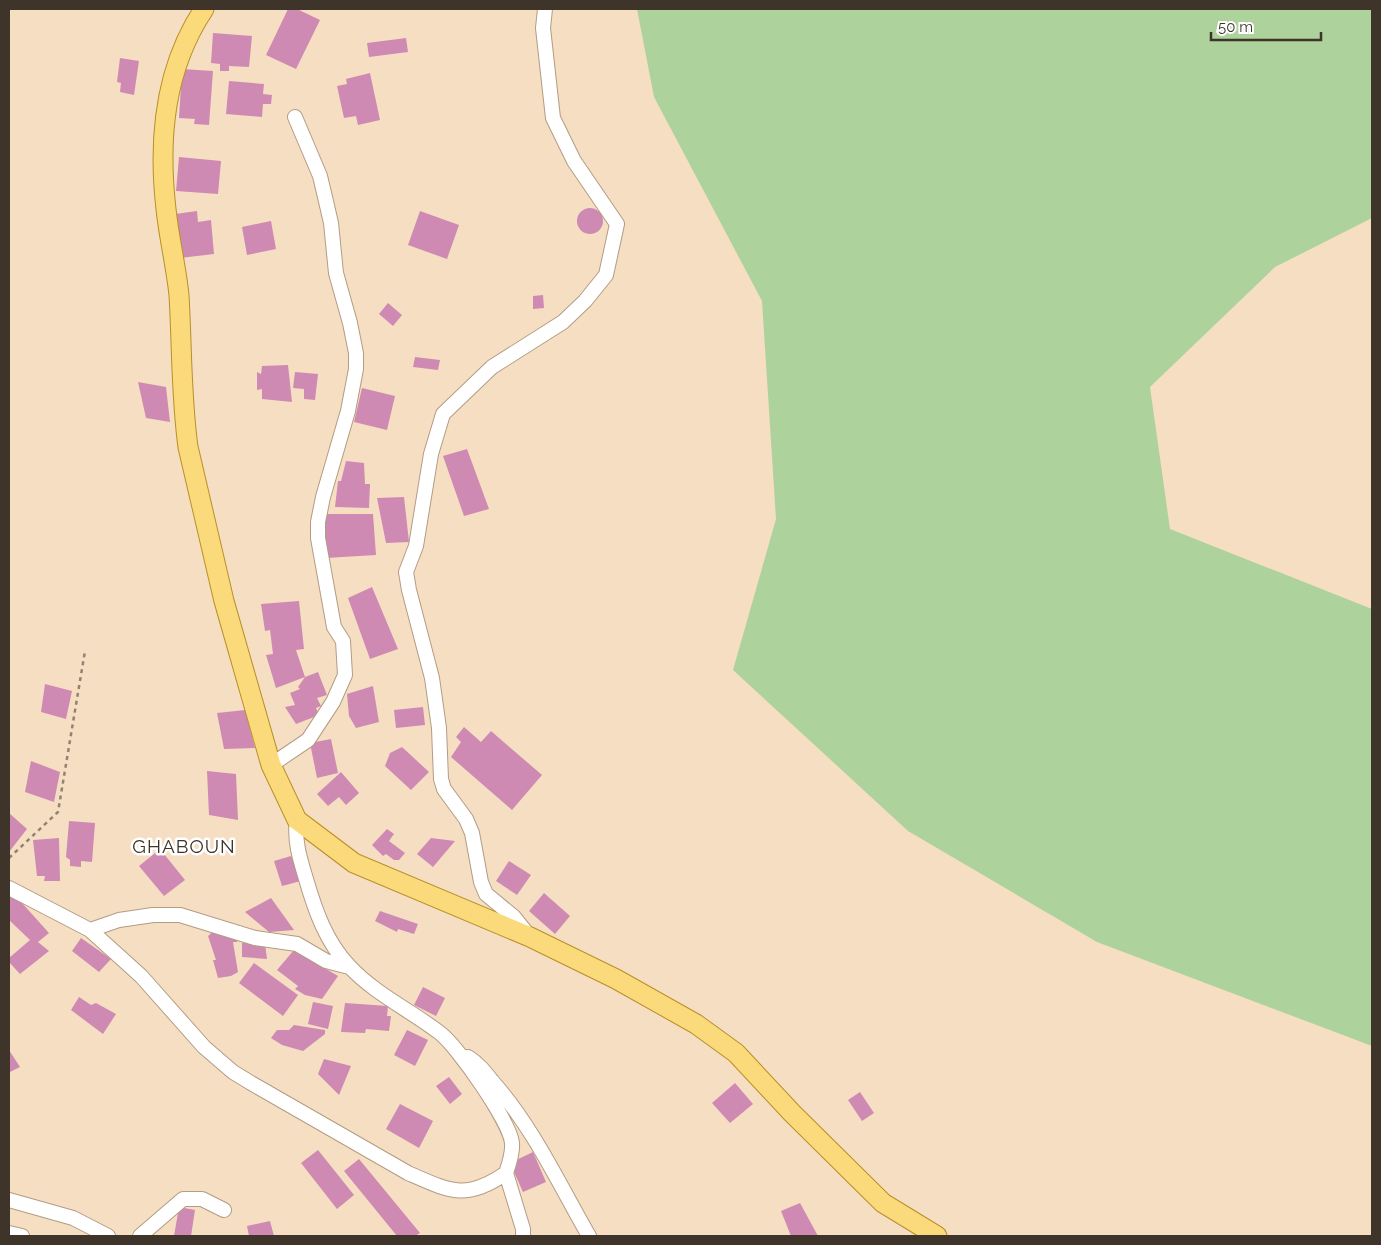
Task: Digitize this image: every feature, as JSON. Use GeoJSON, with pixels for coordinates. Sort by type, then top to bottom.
{"type":"FeatureCollection","features":[{"type":"Feature","properties":{"kind":"main road"},"geometry":{"type":"LineString","coordinates":[[204,9],[178,59],[167,99],[163,135],[166,208],[178,293],[184,421],[188,447],[224,602],[271,765],[297,820],[354,863],[530,938],[616,979],[696,1024],[736,1053],[792,1113],[883,1203],[937,1236]]}},
{"type":"Feature","properties":{"kind":"street"},"geometry":{"type":"LineString","coordinates":[[530,938],[514,917],[486,894],[481,882],[472,833],[443,784],[439,769],[439,728],[432,678],[406,572],[416,546],[431,454],[443,414],[455,400],[502,359],[563,322],[585,301],[606,275],[617,224],[574,161],[553,118],[543,28],[544,9]]}},
{"type":"Feature","properties":{"kind":"street"},"geometry":{"type":"LineString","coordinates":[[271,765],[308,740],[333,702],[345,675],[343,642],[334,627],[318,538],[318,522],[323,497],[348,410],[356,369],[356,353],[336,273],[331,223],[320,176],[295,117]]}},
{"type":"Feature","properties":{"kind":"street"},"geometry":{"type":"LineString","coordinates":[[297,820],[295,834],[310,894],[332,946],[349,967],[374,988],[442,1034],[457,1050],[491,1099],[512,1142],[506,1173],[524,1229],[523,1236]]}},
{"type":"Feature","properties":{"kind":"street"},"geometry":{"type":"LineString","coordinates":[[9,888],[90,930],[141,976],[204,1046],[233,1072],[251,1083],[408,1172],[431,1183],[452,1190],[470,1191],[485,1188],[506,1173]]}},
{"type":"Feature","properties":{"kind":"street"},"geometry":{"type":"LineString","coordinates":[[90,930],[118,920],[153,915],[180,915],[255,938],[296,944],[326,961],[349,967]]}},
{"type":"Feature","properties":{"kind":"street"},"geometry":{"type":"LineString","coordinates":[[457,1050],[475,1061],[505,1095],[536,1142],[589,1236]]}},
{"type":"Feature","properties":{"kind":"street"},"geometry":{"type":"LineString","coordinates":[[140,1236],[184,1199],[202,1199],[224,1210]]}},
{"type":"Feature","properties":{"kind":"street"},"geometry":{"type":"LineString","coordinates":[[9,1200],[73,1218],[108,1236]]}},
{"type":"Feature","properties":{"kind":"street"},"geometry":{"type":"LineString","coordinates":[[9,1233],[22,1236]]}},
{"type":"Feature","properties":{"kind":"path"},"geometry":{"type":"LineString","coordinates":[[9,858],[58,812],[85,651]]}},
{"type":"Feature","properties":{"kind":"green space"},"geometry":{"type":"Polygon","coordinates":[[[637,9],[1372,9],[1372,218],[1275,267],[1150,387],[1170,529],[1372,609],[1372,1046],[1097,942],[908,831],[733,670],[776,519],[762,301],[654,97],[637,9]]]}},
{"type":"Feature","properties":{"kind":"building"},"geometry":{"type":"Polygon","coordinates":[[[288,9],[297,9],[320,20],[296,69],[266,55],[288,9]]]}},
{"type":"Feature","properties":{"kind":"building"},"geometry":{"type":"Polygon","coordinates":[[[213,33],[252,36],[249,67],[229,66],[229,71],[220,71],[220,64],[211,63],[213,33]]]}},
{"type":"Feature","properties":{"kind":"building"},"geometry":{"type":"Polygon","coordinates":[[[406,38],[408,52],[369,57],[367,43],[406,38]]]}},
{"type":"Feature","properties":{"kind":"building"},"geometry":{"type":"Polygon","coordinates":[[[120,58],[139,61],[134,95],[120,92],[121,83],[117,82],[120,58]]]}},
{"type":"Feature","properties":{"kind":"building"},"geometry":{"type":"Polygon","coordinates":[[[182,69],[213,71],[209,125],[194,124],[195,119],[179,118],[182,69]]]}},
{"type":"Feature","properties":{"kind":"building"},"geometry":{"type":"Polygon","coordinates":[[[370,73],[380,120],[358,125],[356,116],[344,118],[337,86],[347,84],[346,79],[370,73]]]}},
{"type":"Feature","properties":{"kind":"building"},"geometry":{"type":"Polygon","coordinates":[[[229,81],[264,84],[263,94],[272,95],[271,104],[263,104],[262,117],[226,114],[229,81]]]}},
{"type":"Feature","properties":{"kind":"building"},"geometry":{"type":"Polygon","coordinates":[[[179,157],[221,161],[218,194],[176,191],[179,157]]]}},
{"type":"Feature","properties":{"kind":"building"},"geometry":{"type":"Polygon","coordinates":[[[590,208],[599,212],[603,221],[599,230],[590,234],[581,230],[577,221],[581,212],[590,208]]]}},
{"type":"Feature","properties":{"kind":"building"},"geometry":{"type":"Polygon","coordinates":[[[197,211],[198,222],[211,220],[214,254],[180,258],[175,214],[197,211]]]}},
{"type":"Feature","properties":{"kind":"building"},"geometry":{"type":"Polygon","coordinates":[[[420,211],[459,225],[447,259],[408,245],[420,211]]]}},
{"type":"Feature","properties":{"kind":"building"},"geometry":{"type":"Polygon","coordinates":[[[271,221],[276,249],[247,255],[242,227],[271,221]]]}},
{"type":"Feature","properties":{"kind":"building"},"geometry":{"type":"Polygon","coordinates":[[[543,295],[544,308],[533,309],[533,296],[543,295]]]}},
{"type":"Feature","properties":{"kind":"building"},"geometry":{"type":"Polygon","coordinates":[[[388,303],[402,315],[393,326],[379,314],[388,303]]]}},
{"type":"Feature","properties":{"kind":"building"},"geometry":{"type":"Polygon","coordinates":[[[415,357],[440,360],[438,370],[413,367],[415,357]]]}},
{"type":"Feature","properties":{"kind":"building"},"geometry":{"type":"Polygon","coordinates":[[[288,365],[292,402],[262,399],[262,389],[257,390],[257,372],[261,374],[262,366],[288,365]]]}},
{"type":"Feature","properties":{"kind":"building"},"geometry":{"type":"Polygon","coordinates":[[[295,372],[318,374],[315,400],[304,399],[304,389],[293,388],[295,372]]]}},
{"type":"Feature","properties":{"kind":"building"},"geometry":{"type":"Polygon","coordinates":[[[138,382],[166,387],[170,422],[146,418],[138,382]]]}},
{"type":"Feature","properties":{"kind":"building"},"geometry":{"type":"Polygon","coordinates":[[[362,388],[395,396],[387,430],[354,422],[362,388]]]}},
{"type":"Feature","properties":{"kind":"building"},"geometry":{"type":"Polygon","coordinates":[[[467,449],[489,509],[464,516],[443,456],[467,449]]]}},
{"type":"Feature","properties":{"kind":"building"},"geometry":{"type":"Polygon","coordinates":[[[346,461],[364,463],[365,484],[370,484],[369,508],[335,507],[338,481],[341,481],[346,461]]]}},
{"type":"Feature","properties":{"kind":"building"},"geometry":{"type":"Polygon","coordinates":[[[404,497],[409,542],[386,543],[377,498],[404,497]]]}},
{"type":"Feature","properties":{"kind":"building"},"geometry":{"type":"Polygon","coordinates":[[[326,514],[373,514],[376,555],[326,558],[326,514]]]}},
{"type":"Feature","properties":{"kind":"building"},"geometry":{"type":"Polygon","coordinates":[[[372,587],[398,649],[370,659],[348,598],[372,587]]]}},
{"type":"Feature","properties":{"kind":"building"},"geometry":{"type":"Polygon","coordinates":[[[299,601],[304,649],[296,650],[305,677],[276,688],[266,655],[273,654],[270,630],[265,631],[261,604],[299,601]]]}},
{"type":"Feature","properties":{"kind":"building"},"geometry":{"type":"Polygon","coordinates":[[[318,672],[327,695],[317,698],[321,706],[316,708],[319,715],[296,724],[285,707],[295,705],[290,693],[300,689],[298,687],[305,677],[318,672]]]}},
{"type":"Feature","properties":{"kind":"building"},"geometry":{"type":"Polygon","coordinates":[[[45,684],[72,691],[66,719],[41,712],[45,684]]]}},
{"type":"Feature","properties":{"kind":"building"},"geometry":{"type":"Polygon","coordinates":[[[373,686],[379,722],[356,728],[349,716],[347,694],[373,686]]]}},
{"type":"Feature","properties":{"kind":"building"},"geometry":{"type":"Polygon","coordinates":[[[423,707],[425,725],[396,728],[394,710],[423,707]]]}},
{"type":"Feature","properties":{"kind":"building"},"geometry":{"type":"Polygon","coordinates":[[[245,710],[255,748],[224,749],[217,713],[245,710]]]}},
{"type":"Feature","properties":{"kind":"building"},"geometry":{"type":"Polygon","coordinates":[[[464,727],[481,742],[491,731],[542,775],[512,810],[451,757],[461,742],[456,737],[464,727]]]}},
{"type":"Feature","properties":{"kind":"building"},"geometry":{"type":"Polygon","coordinates":[[[331,739],[338,773],[317,778],[310,743],[331,739]]]}},
{"type":"Feature","properties":{"kind":"building"},"geometry":{"type":"Polygon","coordinates":[[[402,747],[429,772],[411,790],[385,766],[390,753],[402,747]]]}},
{"type":"Feature","properties":{"kind":"building"},"geometry":{"type":"Polygon","coordinates":[[[31,761],[60,772],[54,802],[25,792],[31,761]]]}},
{"type":"Feature","properties":{"kind":"building"},"geometry":{"type":"Polygon","coordinates":[[[207,771],[236,774],[238,820],[209,815],[207,771]]]}},
{"type":"Feature","properties":{"kind":"building"},"geometry":{"type":"Polygon","coordinates":[[[341,772],[359,793],[346,805],[339,797],[328,806],[317,794],[341,772]]]}},
{"type":"Feature","properties":{"kind":"building"},"geometry":{"type":"Polygon","coordinates":[[[9,813],[27,829],[9,852],[9,813]]]}},
{"type":"Feature","properties":{"kind":"building"},"geometry":{"type":"Polygon","coordinates":[[[69,821],[95,823],[92,862],[81,861],[81,867],[70,866],[70,860],[66,857],[69,821]]]}},
{"type":"Feature","properties":{"kind":"building"},"geometry":{"type":"Polygon","coordinates":[[[387,829],[394,834],[389,841],[405,853],[399,860],[394,860],[386,854],[383,856],[372,845],[387,829]]]}},
{"type":"Feature","properties":{"kind":"building"},"geometry":{"type":"Polygon","coordinates":[[[59,838],[60,881],[44,881],[45,876],[37,876],[33,840],[59,838]]]}},
{"type":"Feature","properties":{"kind":"building"},"geometry":{"type":"Polygon","coordinates":[[[431,838],[455,841],[433,867],[417,854],[431,838]]]}},
{"type":"Feature","properties":{"kind":"building"},"geometry":{"type":"Polygon","coordinates":[[[160,849],[185,880],[164,896],[139,866],[160,849]]]}},
{"type":"Feature","properties":{"kind":"building"},"geometry":{"type":"Polygon","coordinates":[[[291,856],[301,881],[282,886],[274,861],[291,856]]]}},
{"type":"Feature","properties":{"kind":"building"},"geometry":{"type":"Polygon","coordinates":[[[509,861],[531,875],[517,895],[496,881],[509,861]]]}},
{"type":"Feature","properties":{"kind":"building"},"geometry":{"type":"Polygon","coordinates":[[[13,893],[49,933],[38,942],[49,951],[20,974],[9,962],[9,958],[30,940],[9,920],[9,898],[13,893]]]}},
{"type":"Feature","properties":{"kind":"building"},"geometry":{"type":"Polygon","coordinates":[[[544,893],[570,916],[555,934],[529,911],[544,893]]]}},
{"type":"Feature","properties":{"kind":"building"},"geometry":{"type":"Polygon","coordinates":[[[271,898],[294,930],[269,932],[245,912],[271,898]]]}},
{"type":"Feature","properties":{"kind":"building"},"geometry":{"type":"Polygon","coordinates":[[[380,911],[418,924],[414,934],[398,929],[397,932],[375,921],[380,911]]]}},
{"type":"Feature","properties":{"kind":"building"},"geometry":{"type":"Polygon","coordinates":[[[215,930],[237,935],[237,942],[233,942],[238,972],[231,976],[218,978],[213,960],[216,960],[208,936],[215,930]]]}},
{"type":"Feature","properties":{"kind":"building"},"geometry":{"type":"Polygon","coordinates":[[[81,938],[111,959],[99,972],[72,951],[81,938]]]}},
{"type":"Feature","properties":{"kind":"building"},"geometry":{"type":"Polygon","coordinates":[[[242,943],[265,944],[267,959],[242,957],[242,943]]]}},
{"type":"Feature","properties":{"kind":"building"},"geometry":{"type":"Polygon","coordinates":[[[294,950],[338,976],[322,999],[305,995],[295,989],[298,986],[277,970],[294,950]]]}},
{"type":"Feature","properties":{"kind":"building"},"geometry":{"type":"Polygon","coordinates":[[[254,963],[298,995],[283,1016],[239,983],[254,963]]]}},
{"type":"Feature","properties":{"kind":"building"},"geometry":{"type":"Polygon","coordinates":[[[423,987],[445,998],[436,1016],[414,1005],[423,987]]]}},
{"type":"Feature","properties":{"kind":"building"},"geometry":{"type":"Polygon","coordinates":[[[79,997],[91,1005],[96,1003],[116,1014],[103,1034],[71,1010],[79,997]]]}},
{"type":"Feature","properties":{"kind":"building"},"geometry":{"type":"Polygon","coordinates":[[[313,1002],[333,1006],[328,1029],[308,1024],[313,1002]]]}},
{"type":"Feature","properties":{"kind":"building"},"geometry":{"type":"Polygon","coordinates":[[[345,1003],[388,1006],[387,1016],[391,1016],[389,1031],[366,1029],[365,1033],[341,1032],[345,1003]]]}},
{"type":"Feature","properties":{"kind":"building"},"geometry":{"type":"Polygon","coordinates":[[[294,1025],[325,1030],[325,1034],[303,1051],[282,1045],[271,1038],[277,1030],[289,1030],[294,1025]]]}},
{"type":"Feature","properties":{"kind":"building"},"geometry":{"type":"Polygon","coordinates":[[[407,1030],[428,1040],[415,1066],[394,1055],[407,1030]]]}},
{"type":"Feature","properties":{"kind":"building"},"geometry":{"type":"Polygon","coordinates":[[[9,1050],[20,1067],[10,1072],[9,1070],[9,1050]]]}},
{"type":"Feature","properties":{"kind":"building"},"geometry":{"type":"Polygon","coordinates":[[[324,1059],[351,1066],[339,1095],[318,1074],[324,1059]]]}},
{"type":"Feature","properties":{"kind":"building"},"geometry":{"type":"Polygon","coordinates":[[[449,1077],[462,1094],[450,1104],[436,1086],[449,1077]]]}},
{"type":"Feature","properties":{"kind":"building"},"geometry":{"type":"Polygon","coordinates":[[[735,1083],[753,1104],[730,1123],[712,1103],[735,1083]]]}},
{"type":"Feature","properties":{"kind":"building"},"geometry":{"type":"Polygon","coordinates":[[[860,1092],[874,1113],[862,1121],[848,1100],[860,1092]]]}},
{"type":"Feature","properties":{"kind":"building"},"geometry":{"type":"Polygon","coordinates":[[[400,1104],[433,1121],[419,1148],[386,1129],[400,1104]]]}},
{"type":"Feature","properties":{"kind":"building"},"geometry":{"type":"Polygon","coordinates":[[[318,1150],[354,1195],[337,1209],[301,1163],[318,1150]]]}},
{"type":"Feature","properties":{"kind":"building"},"geometry":{"type":"Polygon","coordinates":[[[533,1152],[546,1182],[523,1192],[510,1163],[533,1152]]]}},
{"type":"Feature","properties":{"kind":"building"},"geometry":{"type":"Polygon","coordinates":[[[359,1159],[420,1233],[415,1236],[397,1236],[344,1171],[359,1159]]]}},
{"type":"Feature","properties":{"kind":"building"},"geometry":{"type":"Polygon","coordinates":[[[800,1203],[818,1236],[791,1236],[781,1211],[800,1203]]]}},
{"type":"Feature","properties":{"kind":"building"},"geometry":{"type":"Polygon","coordinates":[[[179,1207],[195,1210],[191,1236],[174,1236],[179,1207]]]}},
{"type":"Feature","properties":{"kind":"building"},"geometry":{"type":"Polygon","coordinates":[[[270,1221],[274,1236],[249,1236],[247,1226],[270,1221]]]}},
{"type":"Feature","properties":{"kind":"district","name":"GHABOUN"},"geometry":{"type":"Point","coordinates":[184,846]}}]}
